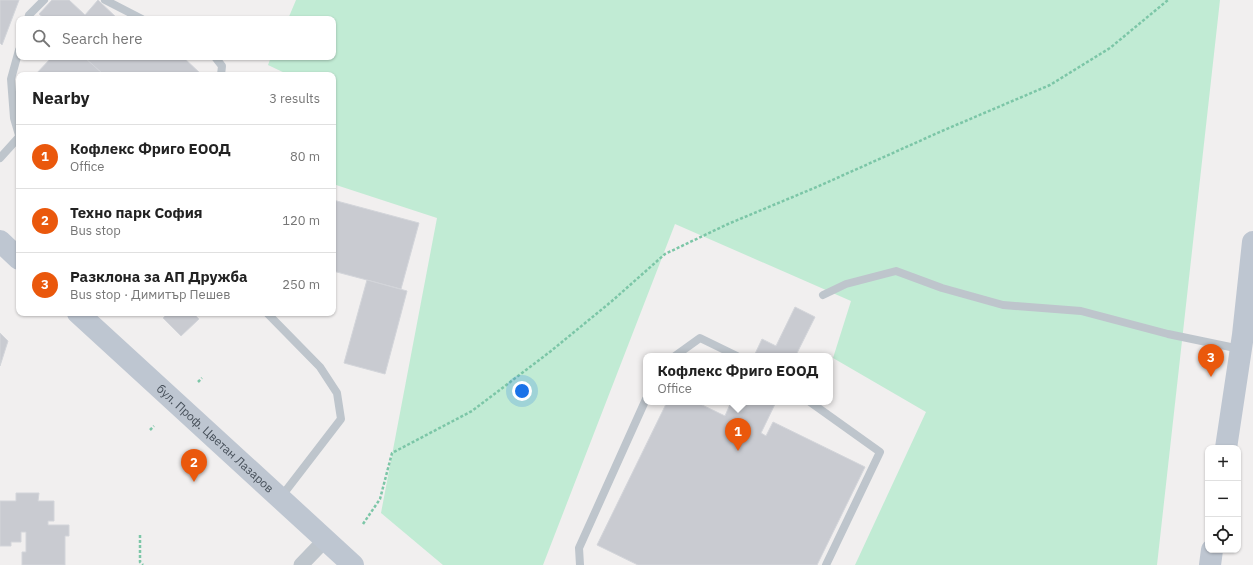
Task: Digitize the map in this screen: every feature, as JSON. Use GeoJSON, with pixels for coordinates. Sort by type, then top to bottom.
{"type":"FeatureCollection","features":[{"type":"Feature","properties":{"kind":"main road"},"geometry":{"type":"LineString","coordinates":[[0,241],[16,256]]}},
{"type":"Feature","properties":{"kind":"main road"},"geometry":{"type":"LineString","coordinates":[[1227,445],[1245,340],[1253,242]]}},
{"type":"Feature","properties":{"kind":"main road","name":"бул. Проф. Цветан Лазаров"},"geometry":{"type":"LineString","coordinates":[[81,316],[352,565]]}},
{"type":"Feature","properties":{"kind":"main road"},"geometry":{"type":"LineString","coordinates":[[1210,565],[1212,553]]}},
{"type":"Feature","properties":{"kind":"street"},"geometry":{"type":"LineString","coordinates":[[301,565],[325,540]]}},
{"type":"Feature","properties":{"kind":"lane"},"geometry":{"type":"LineString","coordinates":[[29,16],[44,0]]}},
{"type":"Feature","properties":{"kind":"lane"},"geometry":{"type":"LineString","coordinates":[[105,0],[136,16]]}},
{"type":"Feature","properties":{"kind":"lane"},"geometry":{"type":"LineString","coordinates":[[16,60],[11,79],[14,118],[16,125]]}},
{"type":"Feature","properties":{"kind":"lane"},"geometry":{"type":"LineString","coordinates":[[217,60],[222,66],[221,72]]}},
{"type":"Feature","properties":{"kind":"lane"},"geometry":{"type":"LineString","coordinates":[[0,158],[16,139]]}},
{"type":"Feature","properties":{"kind":"lane"},"geometry":{"type":"LineString","coordinates":[[823,295],[846,284],[896,271],[942,288],[1003,305],[1081,311],[1168,334],[1245,340]]}},
{"type":"Feature","properties":{"kind":"lane"},"geometry":{"type":"LineString","coordinates":[[270,316],[320,367],[337,393],[341,419],[280,498]]}},
{"type":"Feature","properties":{"kind":"lane"},"geometry":{"type":"LineString","coordinates":[[679,353],[700,338],[731,353]]}},
{"type":"Feature","properties":{"kind":"lane"},"geometry":{"type":"LineString","coordinates":[[580,565],[579,548],[643,405]]}},
{"type":"Feature","properties":{"kind":"lane"},"geometry":{"type":"LineString","coordinates":[[814,405],[880,452],[826,565]]}},
{"type":"Feature","properties":{"kind":"path"},"geometry":{"type":"LineString","coordinates":[[363,524],[380,499],[392,453],[472,411],[600,311],[665,254],[728,224],[1050,85],[1110,48],[1168,0]]}},
{"type":"Feature","properties":{"kind":"path"},"geometry":{"type":"LineString","coordinates":[[198,382],[202,378]]}},
{"type":"Feature","properties":{"kind":"path"},"geometry":{"type":"LineString","coordinates":[[150,430],[154,426]]}},
{"type":"Feature","properties":{"kind":"path"},"geometry":{"type":"LineString","coordinates":[[140,535],[140,562],[143,565]]}},
{"type":"Feature","properties":{"kind":"green space"},"geometry":{"type":"Polygon","coordinates":[[[296,0],[1220,0],[1157,565],[855,565],[926,412],[833,358],[851,301],[675,224],[543,565],[443,565],[381,513],[437,218],[336,185],[336,72],[283,72],[268,65],[270,60],[336,60],[336,16],[289,16],[296,0]]]}},
{"type":"Feature","properties":{"kind":"building"},"geometry":{"type":"Polygon","coordinates":[[[0,0],[19,0],[2,45],[0,43],[0,0]]]}},
{"type":"Feature","properties":{"kind":"building"},"geometry":{"type":"Polygon","coordinates":[[[52,0],[69,0],[85,15],[98,0],[115,16],[41,16],[39,14],[52,0]]]}},
{"type":"Feature","properties":{"kind":"building"},"geometry":{"type":"Polygon","coordinates":[[[49,60],[87,60],[101,72],[38,72],[49,60]]]}},
{"type":"Feature","properties":{"kind":"building"},"geometry":{"type":"Polygon","coordinates":[[[87,60],[186,60],[199,72],[101,72],[87,60]]]}},
{"type":"Feature","properties":{"kind":"building"},"geometry":{"type":"Polygon","coordinates":[[[336,201],[419,223],[401,289],[336,272],[336,201]]]}},
{"type":"Feature","properties":{"kind":"building"},"geometry":{"type":"Polygon","coordinates":[[[367,280],[407,291],[385,374],[344,363],[367,280]]]}},
{"type":"Feature","properties":{"kind":"building"},"geometry":{"type":"Polygon","coordinates":[[[795,307],[815,317],[797,353],[755,353],[762,339],[776,346],[795,307]]]}},
{"type":"Feature","properties":{"kind":"building"},"geometry":{"type":"Polygon","coordinates":[[[165,316],[196,316],[199,319],[181,336],[163,318],[165,316]]]}},
{"type":"Feature","properties":{"kind":"building"},"geometry":{"type":"Polygon","coordinates":[[[0,333],[8,341],[0,366],[0,333]]]}},
{"type":"Feature","properties":{"kind":"building"},"geometry":{"type":"Polygon","coordinates":[[[666,405],[702,405],[725,416],[730,405],[775,405],[761,433],[766,436],[773,422],[865,467],[817,565],[638,565],[597,545],[666,405]]]}},
{"type":"Feature","properties":{"kind":"building"},"geometry":{"type":"Polygon","coordinates":[[[16,493],[39,493],[38,501],[54,501],[54,521],[48,521],[48,525],[69,525],[69,536],[65,536],[65,565],[22,565],[22,552],[26,552],[26,532],[21,532],[21,542],[11,542],[11,546],[0,546],[0,501],[16,501],[16,493]]]}},
{"type":"Feature","properties":{"kind":"place","name":"Разклона за АП Дружба"},"geometry":{"type":"Point","coordinates":[1211,377]}},
{"type":"Feature","properties":{"kind":"place","name":"Кофлекс Фриго ЕООД"},"geometry":{"type":"Point","coordinates":[738,451]}},
{"type":"Feature","properties":{"kind":"place","name":"Техно парк София"},"geometry":{"type":"Point","coordinates":[194,482]}}]}
